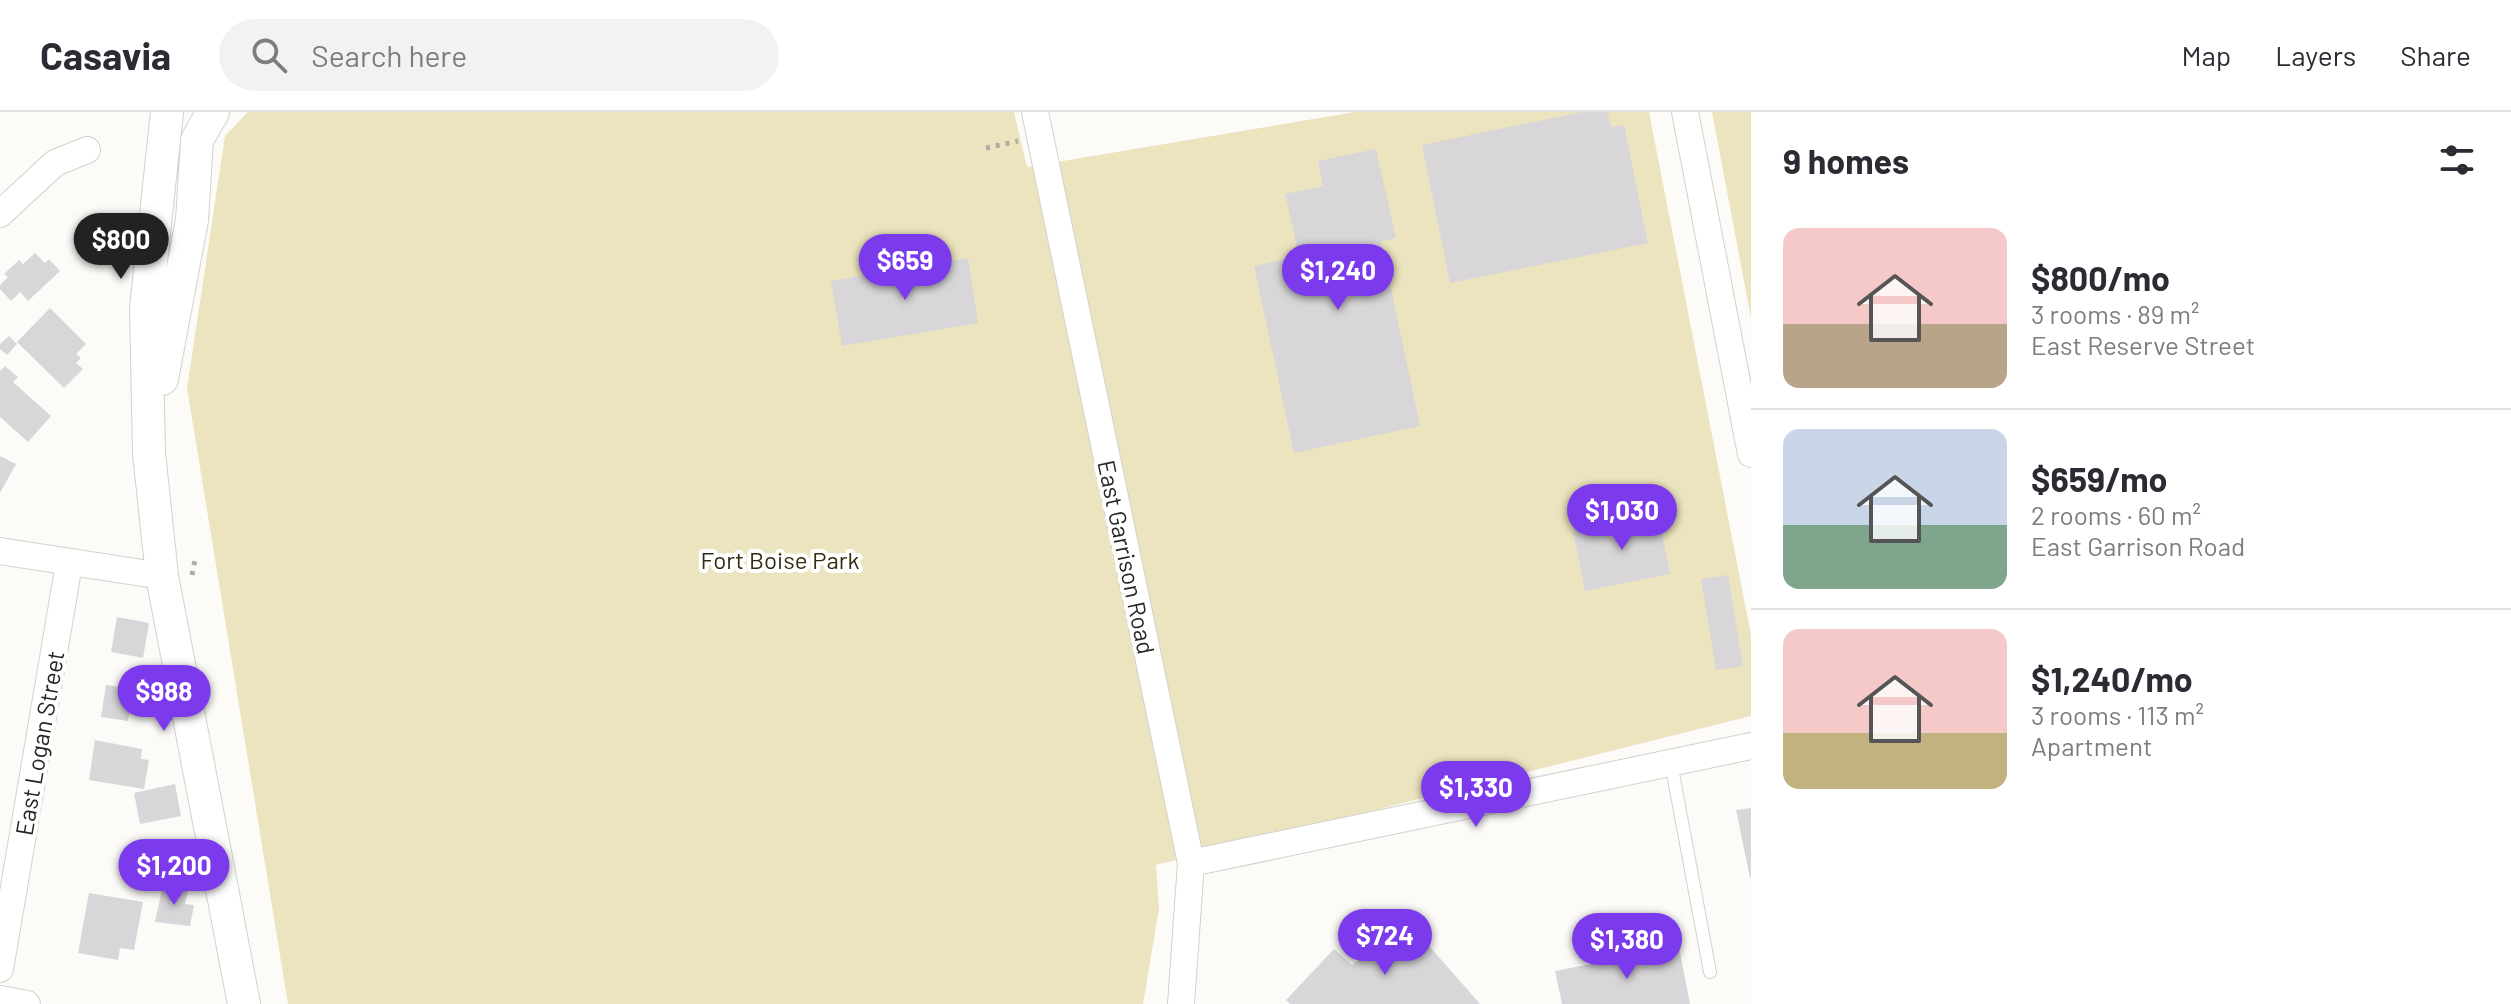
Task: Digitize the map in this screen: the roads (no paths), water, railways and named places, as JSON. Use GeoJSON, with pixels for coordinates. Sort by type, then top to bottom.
{"type":"FeatureCollection","features":[{"type":"Feature","properties":{"kind":"street"},"geometry":{"type":"LineString","coordinates":[[167,112],[146,308],[149,453],[162,576],[244,1004]]}},
{"type":"Feature","properties":{"kind":"street"},"geometry":{"type":"LineString","coordinates":[[149,453],[192,220],[197,140],[213,112]]}},
{"type":"Feature","properties":{"kind":"street","name":"East Garrison Road"},"geometry":{"type":"LineString","coordinates":[[1035,112],[1191,863],[1181,1004]]}},
{"type":"Feature","properties":{"kind":"street"},"geometry":{"type":"LineString","coordinates":[[1685,112],[1751,454]]}},
{"type":"Feature","properties":{"kind":"street"},"geometry":{"type":"LineString","coordinates":[[0,214],[55,163],[87,150]]}},
{"type":"Feature","properties":{"kind":"street"},"geometry":{"type":"LineString","coordinates":[[0,551],[162,576]]}},
{"type":"Feature","properties":{"kind":"street","name":"East Logan Street"},"geometry":{"type":"LineString","coordinates":[[0,969],[69,564]]}},
{"type":"Feature","properties":{"kind":"street"},"geometry":{"type":"LineString","coordinates":[[1191,863],[1751,746]]}},
{"type":"Feature","properties":{"kind":"street"},"geometry":{"type":"LineString","coordinates":[[0,999],[27,1004]]}},
{"type":"Feature","properties":{"kind":"lane"},"geometry":{"type":"LineString","coordinates":[[1671,763],[1710,972]]}},
{"type":"Feature","properties":{"kind":"park label","name":"Fort Boise Park"},"geometry":{"type":"Point","coordinates":[780,559]}}]}
